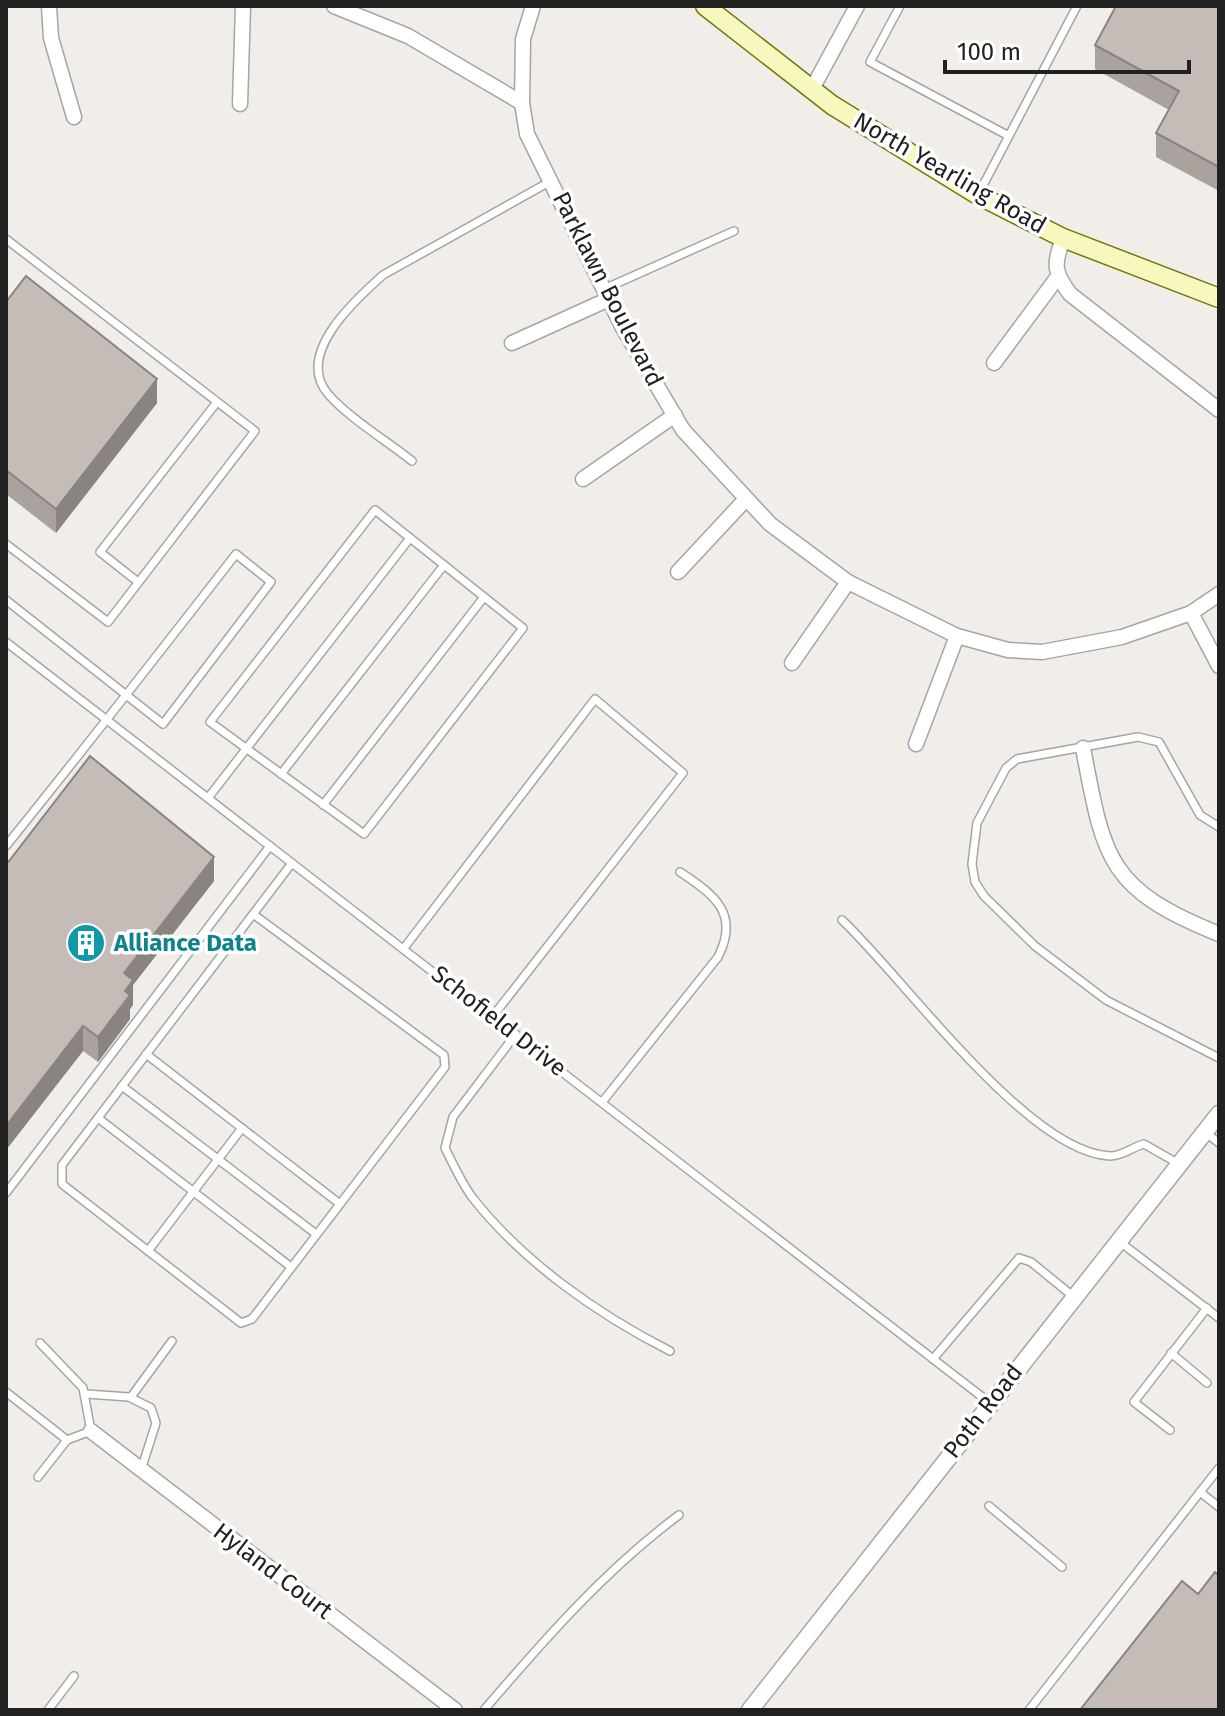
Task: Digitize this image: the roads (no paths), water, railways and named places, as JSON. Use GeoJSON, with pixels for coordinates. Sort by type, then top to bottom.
{"type":"FeatureCollection","features":[{"type":"Feature","properties":{"kind":"main road","name":"North Yearling Road"},"geometry":{"type":"LineString","coordinates":[[705,6],[812,89],[978,195],[1063,238],[1219,298]]}},
{"type":"Feature","properties":{"kind":"street"},"geometry":{"type":"LineString","coordinates":[[49,6],[51,38],[74,117]]}},
{"type":"Feature","properties":{"kind":"street"},"geometry":{"type":"LineString","coordinates":[[240,104],[243,6]]}},
{"type":"Feature","properties":{"kind":"street"},"geometry":{"type":"LineString","coordinates":[[334,6],[408,36],[522,103]]}},
{"type":"Feature","properties":{"kind":"street","name":"Parklawn Boulevard"},"geometry":{"type":"LineString","coordinates":[[533,6],[523,39],[522,103],[527,134],[553,180],[607,294],[683,430],[770,524],[848,582],[957,636],[1008,650],[1042,652],[1122,637],[1191,613],[1219,594]]}},
{"type":"Feature","properties":{"kind":"street"},"geometry":{"type":"LineString","coordinates":[[812,89],[857,6]]}},
{"type":"Feature","properties":{"kind":"street"},"geometry":{"type":"LineString","coordinates":[[994,363],[1057,278],[1057,256],[1063,238]]}},
{"type":"Feature","properties":{"kind":"street"},"geometry":{"type":"LineString","coordinates":[[1057,278],[1070,294],[1219,410]]}},
{"type":"Feature","properties":{"kind":"street"},"geometry":{"type":"LineString","coordinates":[[512,343],[607,294]]}},
{"type":"Feature","properties":{"kind":"street"},"geometry":{"type":"LineString","coordinates":[[583,479],[675,415]]}},
{"type":"Feature","properties":{"kind":"street"},"geometry":{"type":"LineString","coordinates":[[678,572],[746,499]]}},
{"type":"Feature","properties":{"kind":"street"},"geometry":{"type":"LineString","coordinates":[[792,663],[848,582]]}},
{"type":"Feature","properties":{"kind":"street"},"geometry":{"type":"LineString","coordinates":[[1191,613],[1219,666]]}},
{"type":"Feature","properties":{"kind":"street"},"geometry":{"type":"LineString","coordinates":[[916,744],[957,636]]}},
{"type":"Feature","properties":{"kind":"street"},"geometry":{"type":"LineString","coordinates":[[1083,748],[1100,834],[1116,867],[1155,904],[1219,934]]}},
{"type":"Feature","properties":{"kind":"street","name":"Poth Road"},"geometry":{"type":"LineString","coordinates":[[750,1710],[1219,1114]]}},
{"type":"Feature","properties":{"kind":"street","name":"Hyland Court"},"geometry":{"type":"LineString","coordinates":[[91,1431],[455,1710]]}},
{"type":"Feature","properties":{"kind":"lane"},"geometry":{"type":"LineString","coordinates":[[900,6],[870,62],[1007,135]]}},
{"type":"Feature","properties":{"kind":"lane"},"geometry":{"type":"LineString","coordinates":[[978,195],[1077,6]]}},
{"type":"Feature","properties":{"kind":"lane"},"geometry":{"type":"LineString","coordinates":[[412,461],[327,393],[320,360],[321,346],[361,295],[383,275],[553,180]]}},
{"type":"Feature","properties":{"kind":"lane"},"geometry":{"type":"LineString","coordinates":[[607,294],[734,231]]}},
{"type":"Feature","properties":{"kind":"lane"},"geometry":{"type":"LineString","coordinates":[[6,239],[255,431],[108,622],[6,544]]}},
{"type":"Feature","properties":{"kind":"lane"},"geometry":{"type":"LineString","coordinates":[[138,582],[100,552],[217,402]]}},
{"type":"Feature","properties":{"kind":"lane"},"geometry":{"type":"LineString","coordinates":[[375,510],[444,565],[523,628],[364,834],[210,722],[375,510]]}},
{"type":"Feature","properties":{"kind":"lane"},"geometry":{"type":"LineString","coordinates":[[208,798],[410,538]]}},
{"type":"Feature","properties":{"kind":"lane"},"geometry":{"type":"LineString","coordinates":[[6,600],[127,695],[163,724],[271,582],[236,554],[127,695],[6,846]]}},
{"type":"Feature","properties":{"kind":"lane"},"geometry":{"type":"LineString","coordinates":[[281,774],[444,565]]}},
{"type":"Feature","properties":{"kind":"lane"},"geometry":{"type":"LineString","coordinates":[[323,805],[484,597]]}},
{"type":"Feature","properties":{"kind":"lane","name":"Schofield Drive"},"geometry":{"type":"LineString","coordinates":[[6,642],[990,1403]]}},
{"type":"Feature","properties":{"kind":"lane"},"geometry":{"type":"LineString","coordinates":[[404,948],[595,699],[683,773],[493,1016]]}},
{"type":"Feature","properties":{"kind":"lane"},"geometry":{"type":"LineString","coordinates":[[1219,827],[1200,815],[1159,742],[1138,737],[1017,759],[1006,768],[977,823],[972,864],[975,882],[1002,916],[1035,946],[1106,1000],[1219,1058]]}},
{"type":"Feature","properties":{"kind":"lane"},"geometry":{"type":"LineString","coordinates":[[6,1193],[270,846]]}},
{"type":"Feature","properties":{"kind":"lane"},"geometry":{"type":"LineString","coordinates":[[253,914],[444,1055],[445,1067],[252,1319],[241,1323],[62,1184],[62,1165],[146,1054],[253,914],[292,863]]}},
{"type":"Feature","properties":{"kind":"lane"},"geometry":{"type":"LineString","coordinates":[[603,1101],[718,957],[729,936],[724,911],[708,890],[680,872]]}},
{"type":"Feature","properties":{"kind":"lane"},"geometry":{"type":"LineString","coordinates":[[842,920],[876,952],[951,1040],[1025,1114],[1090,1153],[1118,1156],[1144,1144],[1179,1164]]}},
{"type":"Feature","properties":{"kind":"lane"},"geometry":{"type":"LineString","coordinates":[[516,1034],[453,1117],[445,1148],[470,1194],[503,1232],[553,1275],[617,1322],[670,1351]]}},
{"type":"Feature","properties":{"kind":"lane"},"geometry":{"type":"LineString","coordinates":[[146,1054],[340,1204]]}},
{"type":"Feature","properties":{"kind":"lane"},"geometry":{"type":"LineString","coordinates":[[122,1086],[316,1234]]}},
{"type":"Feature","properties":{"kind":"lane"},"geometry":{"type":"LineString","coordinates":[[98,1118],[291,1267]]}},
{"type":"Feature","properties":{"kind":"lane"},"geometry":{"type":"LineString","coordinates":[[148,1251],[242,1128]]}},
{"type":"Feature","properties":{"kind":"lane"},"geometry":{"type":"LineString","coordinates":[[1205,1132],[1219,1143]]}},
{"type":"Feature","properties":{"kind":"lane"},"geometry":{"type":"LineString","coordinates":[[1118,1240],[1219,1318]]}},
{"type":"Feature","properties":{"kind":"lane"},"geometry":{"type":"LineString","coordinates":[[933,1359],[1019,1258],[1031,1262],[1074,1297]]}},
{"type":"Feature","properties":{"kind":"lane"},"geometry":{"type":"LineString","coordinates":[[1170,1430],[1134,1402],[1207,1308]]}},
{"type":"Feature","properties":{"kind":"lane"},"geometry":{"type":"LineString","coordinates":[[131,1397],[172,1341]]}},
{"type":"Feature","properties":{"kind":"lane"},"geometry":{"type":"LineString","coordinates":[[38,1477],[67,1440],[91,1431],[86,1394],[73,1375],[40,1343]]}},
{"type":"Feature","properties":{"kind":"lane"},"geometry":{"type":"LineString","coordinates":[[1171,1353],[1207,1383]]}},
{"type":"Feature","properties":{"kind":"lane"},"geometry":{"type":"LineString","coordinates":[[6,1392],[67,1440]]}},
{"type":"Feature","properties":{"kind":"lane"},"geometry":{"type":"LineString","coordinates":[[86,1394],[131,1397],[144,1403],[155,1414],[156,1423],[141,1470]]}},
{"type":"Feature","properties":{"kind":"lane"},"geometry":{"type":"LineString","coordinates":[[1029,1710],[1219,1468]]}},
{"type":"Feature","properties":{"kind":"lane"},"geometry":{"type":"LineString","coordinates":[[1200,1492],[1219,1507]]}},
{"type":"Feature","properties":{"kind":"lane"},"geometry":{"type":"LineString","coordinates":[[989,1506],[1062,1567]]}},
{"type":"Feature","properties":{"kind":"lane"},"geometry":{"type":"LineString","coordinates":[[484,1710],[544,1640],[641,1543],[679,1515]]}},
{"type":"Feature","properties":{"kind":"lane"},"geometry":{"type":"LineString","coordinates":[[48,1710],[74,1676]]}},
{"type":"Feature","properties":{"kind":"place","name":"Alliance Data"},"geometry":{"type":"Point","coordinates":[86,943]}}]}
